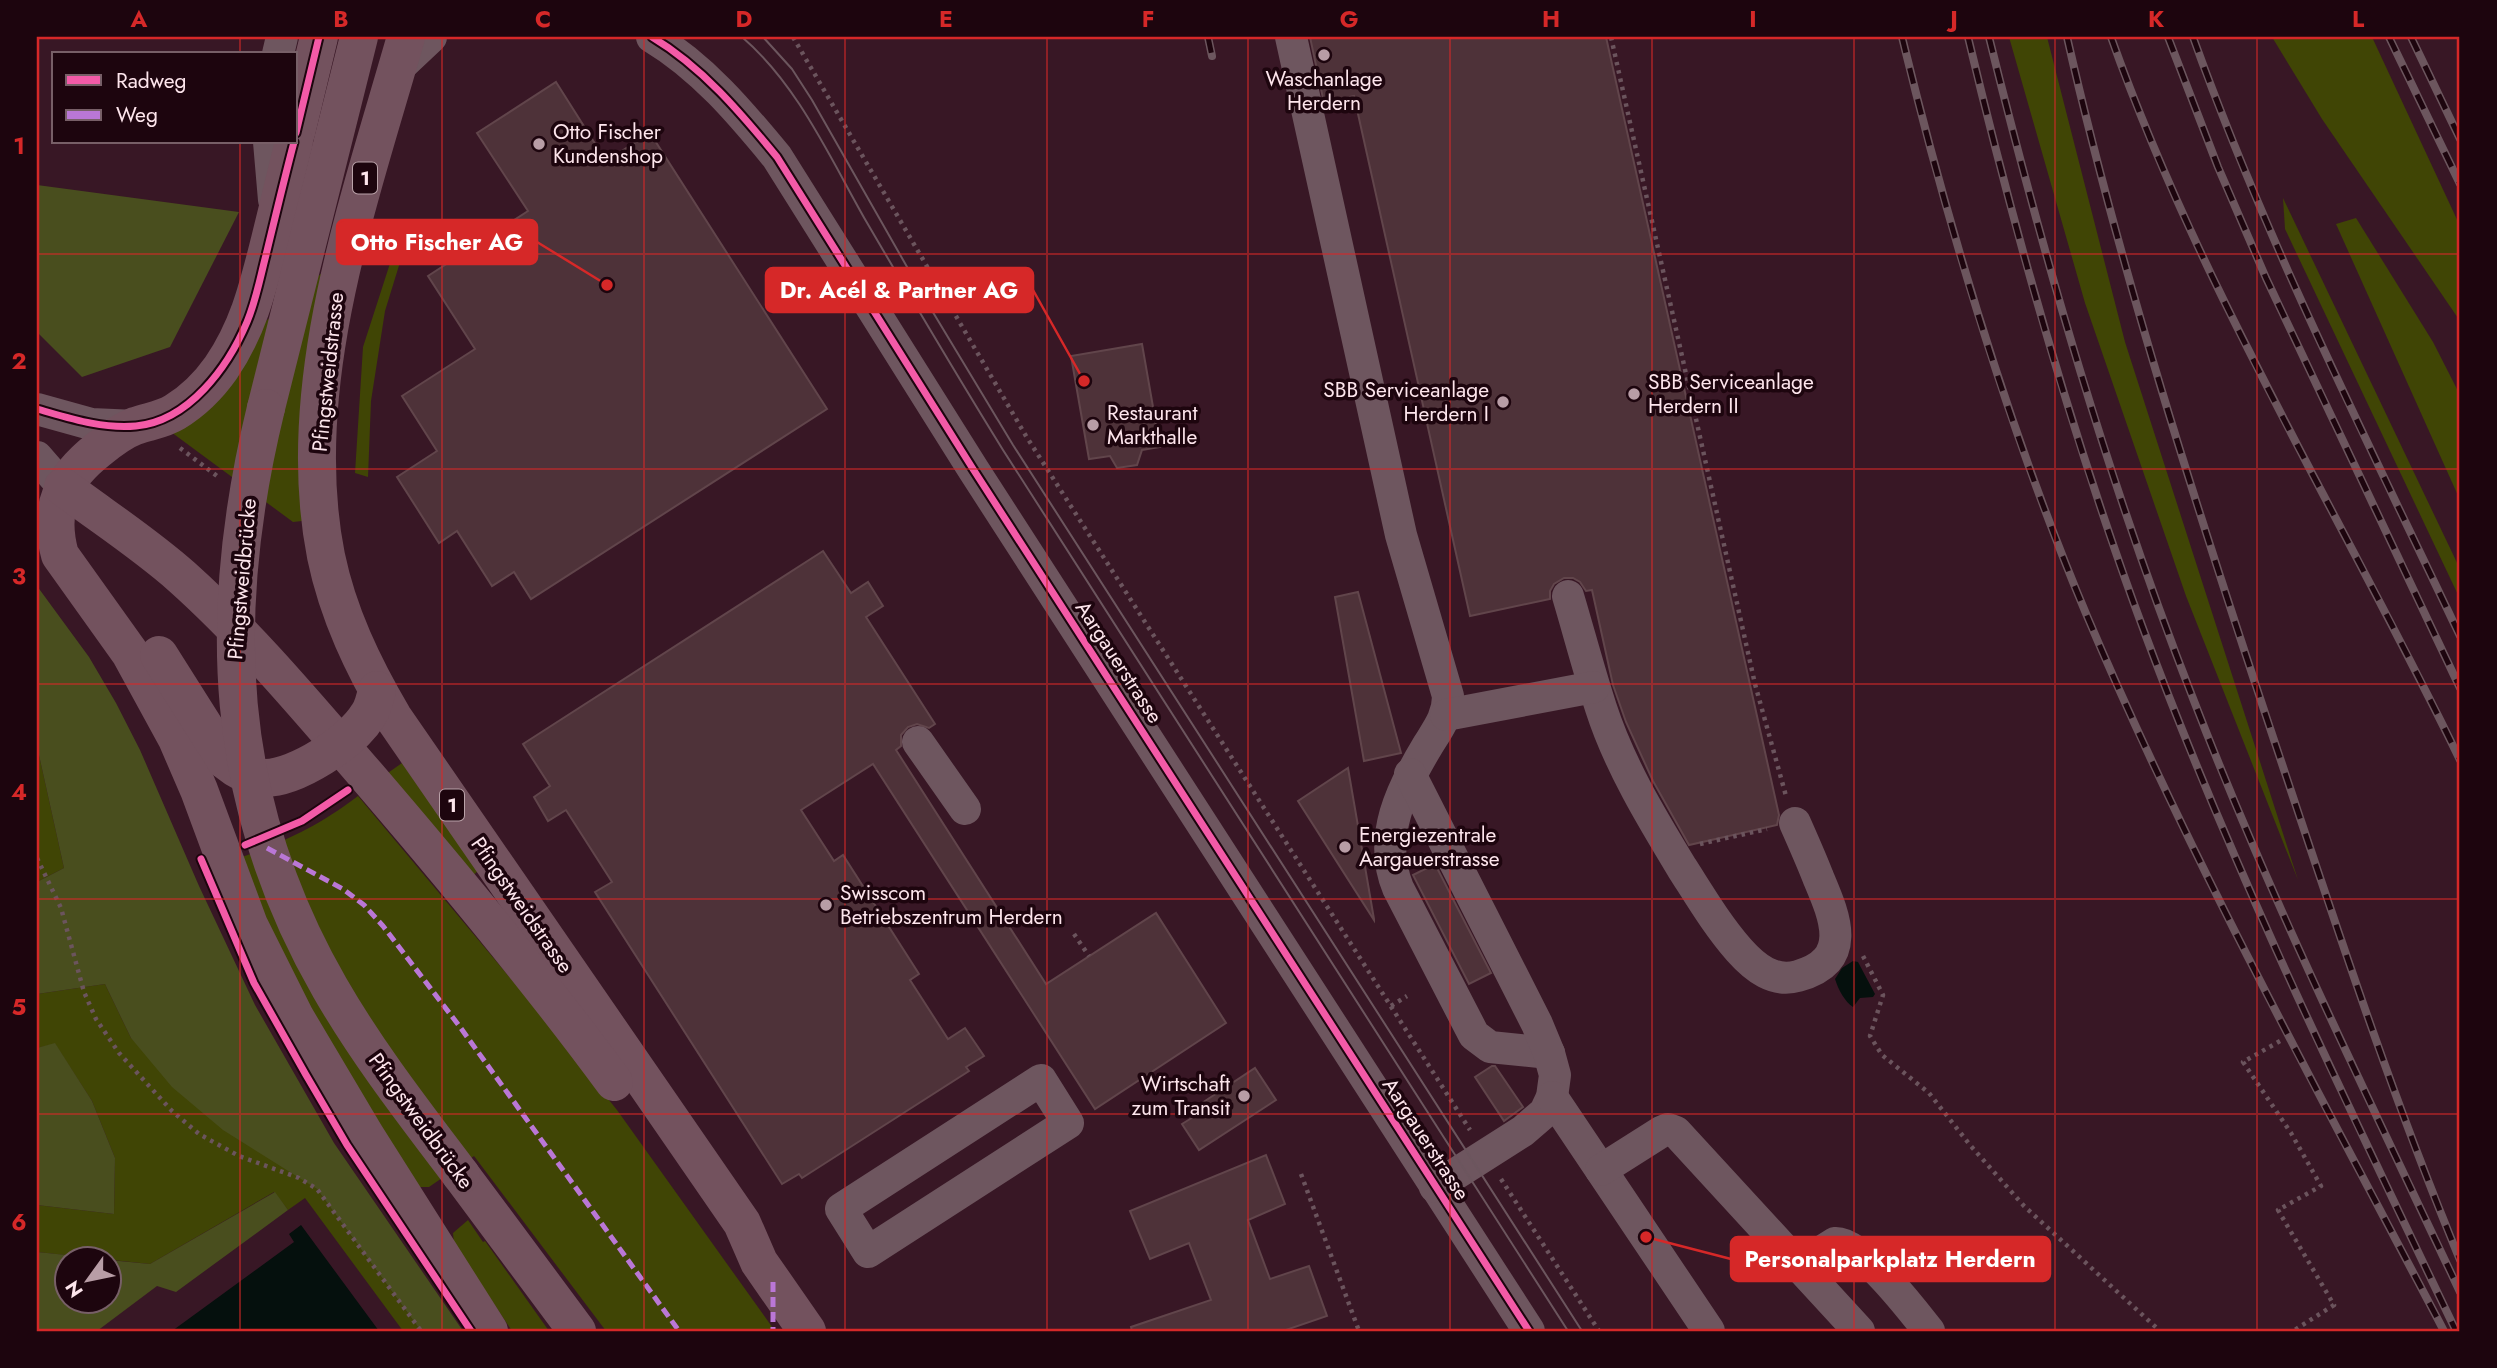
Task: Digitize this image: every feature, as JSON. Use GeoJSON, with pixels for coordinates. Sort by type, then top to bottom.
{"type":"FeatureCollection","features":[{"type":"Feature","properties":{"kind":"main road"},"geometry":{"type":"LineString","coordinates":[[298,125],[319,37]]}},
{"type":"Feature","properties":{"kind":"main road","name":"Pfingstweidbrücke"},"geometry":{"type":"LineString","coordinates":[[359,37],[250,482],[236,610],[236,689],[250,789],[293,917],[317,965],[364,1044],[578,1331]]}},
{"type":"Feature","properties":{"kind":"main road","name":"Pfingstweidstrasse"},"geometry":{"type":"LineString","coordinates":[[401,53],[336,287],[327,340],[318,444],[320,509],[327,556],[348,628],[377,690],[424,763],[742,1223],[759,1262]]}},
{"type":"Feature","properties":{"kind":"main road"},"geometry":{"type":"LineString","coordinates":[[294,144],[254,306],[239,339],[220,370],[196,396],[177,411],[156,421],[136,426],[110,440],[74,471],[64,487],[55,520],[60,555],[130,653],[177,739],[199,790],[249,925],[295,1017],[489,1331]]}},
{"type":"Feature","properties":{"kind":"main road"},"geometry":{"type":"LineString","coordinates":[[64,487],[189,584],[226,619],[340,744],[523,963],[629,1103],[729,1242],[759,1262]]}},
{"type":"Feature","properties":{"kind":"main road"},"geometry":{"type":"LineString","coordinates":[[60,555],[98,572],[124,602],[216,745],[233,767],[253,776],[278,776],[310,763],[340,744],[368,716],[377,690]]}},
{"type":"Feature","properties":{"kind":"main road","name":"1"},"geometry":{"type":"LineString","coordinates":[[759,1262],[807,1331]]}},
{"type":"Feature","properties":{"kind":"street"},"geometry":{"type":"LineString","coordinates":[[401,53],[431,37]]}},
{"type":"Feature","properties":{"kind":"street","name":"Aargauerstrasse"},"geometry":{"type":"LineString","coordinates":[[652,37],[708,80],[744,117],[777,157],[973,469],[1529,1331]]}},
{"type":"Feature","properties":{"kind":"street"},"geometry":{"type":"LineString","coordinates":[[1291,37],[1401,535],[1446,688],[1446,715],[1410,774],[1399,799],[1391,831],[1391,867],[1398,888],[1469,1027],[1479,1040],[1490,1047],[1549,1053]]}},
{"type":"Feature","properties":{"kind":"street"},"geometry":{"type":"LineString","coordinates":[[269,144],[276,214]]}},
{"type":"Feature","properties":{"kind":"street"},"geometry":{"type":"LineString","coordinates":[[37,409],[91,424],[136,426]]}},
{"type":"Feature","properties":{"kind":"street"},"geometry":{"type":"LineString","coordinates":[[37,457],[64,487]]}},
{"type":"Feature","properties":{"kind":"street"},"geometry":{"type":"LineString","coordinates":[[37,524],[60,555]]}},
{"type":"Feature","properties":{"kind":"street"},"geometry":{"type":"LineString","coordinates":[[1568,596],[1594,687],[1614,743],[1671,850],[1722,929],[1747,959],[1768,974],[1784,979],[1805,974],[1827,960],[1835,944],[1836,929],[1833,911],[1784,826]]}},
{"type":"Feature","properties":{"kind":"street"},"geometry":{"type":"LineString","coordinates":[[1446,715],[1594,687]]}},
{"type":"Feature","properties":{"kind":"street"},"geometry":{"type":"LineString","coordinates":[[918,742],[965,809]]}},
{"type":"Feature","properties":{"kind":"street"},"geometry":{"type":"LineString","coordinates":[[1410,774],[1531,1012],[1549,1053],[1555,1075],[1552,1097],[1545,1112],[1534,1124],[1435,1186]]}},
{"type":"Feature","properties":{"kind":"street"},"geometry":{"type":"LineString","coordinates":[[1041,1080],[1069,1123],[868,1252],[841,1209],[1041,1080]]}},
{"type":"Feature","properties":{"kind":"street"},"geometry":{"type":"LineString","coordinates":[[1552,1097],[1709,1331]]}},
{"type":"Feature","properties":{"kind":"street"},"geometry":{"type":"LineString","coordinates":[[1601,1170],[1661,1132],[1673,1130],[1859,1331]]}},
{"type":"Feature","properties":{"kind":"street"},"geometry":{"type":"LineString","coordinates":[[1800,1265],[1832,1244],[1842,1242],[1850,1245],[1869,1262],[1929,1331]]}},
{"type":"Feature","properties":{"kind":"path"},"geometry":{"type":"LineString","coordinates":[[793,37],[1019,425],[1599,1331]]}},
{"type":"Feature","properties":{"kind":"path"},"geometry":{"type":"LineString","coordinates":[[1611,37],[1770,747],[1784,826],[1671,850]]}},
{"type":"Feature","properties":{"kind":"path"},"geometry":{"type":"LineString","coordinates":[[37,858],[61,908],[84,992],[96,1019],[119,1053],[172,1111],[199,1134],[239,1156],[299,1178],[317,1189],[421,1331]]}},
{"type":"Feature","properties":{"kind":"path"},"geometry":{"type":"LineString","coordinates":[[1074,934],[1089,956]]}},
{"type":"Feature","properties":{"kind":"path"},"geometry":{"type":"LineString","coordinates":[[1835,944],[1859,948],[1882,989],[1883,1001],[1870,1036],[1879,1052],[1925,1088],[2024,1206],[2160,1331]]}},
{"type":"Feature","properties":{"kind":"path"},"geometry":{"type":"LineString","coordinates":[[1391,1006],[1407,996]]}},
{"type":"Feature","properties":{"kind":"path"},"geometry":{"type":"LineString","coordinates":[[2280,1041],[2243,1062],[2291,1133],[2321,1186],[2278,1210],[2334,1305],[2293,1331]]}},
{"type":"Feature","properties":{"kind":"path"},"geometry":{"type":"LineString","coordinates":[[1301,1174],[1359,1331]]}},
{"type":"Feature","properties":{"kind":"green space"},"geometry":{"type":"Polygon","coordinates":[[[2009,37],[2047,37],[2125,342],[2298,880],[2186,596],[2085,303],[2009,37]]]}},
{"type":"Feature","properties":{"kind":"green space"},"geometry":{"type":"Polygon","coordinates":[[[2272,37],[2372,37],[2460,226],[2460,321],[2322,119],[2272,37]]]}},
{"type":"Feature","properties":{"kind":"green space"},"geometry":{"type":"Polygon","coordinates":[[[37,185],[239,212],[170,347],[82,377],[37,332],[37,185]]]}},
{"type":"Feature","properties":{"kind":"green space"},"geometry":{"type":"Polygon","coordinates":[[[2283,198],[2460,569],[2460,599],[2285,229],[2283,198]]]}},
{"type":"Feature","properties":{"kind":"green space"},"geometry":{"type":"Polygon","coordinates":[[[2356,218],[2433,342],[2460,395],[2460,500],[2336,224],[2356,218]]]}},
{"type":"Feature","properties":{"kind":"green space"},"geometry":{"type":"Polygon","coordinates":[[[394,251],[401,259],[385,311],[371,401],[368,477],[355,473],[363,347],[394,251]]]}},
{"type":"Feature","properties":{"kind":"green space"},"geometry":{"type":"Polygon","coordinates":[[[323,272],[301,442],[302,521],[293,522],[171,432],[259,327],[323,272]]]}},
{"type":"Feature","properties":{"kind":"green space"},"geometry":{"type":"Polygon","coordinates":[[[37,586],[89,657],[116,703],[140,750],[199,886],[255,1005],[334,1143],[463,1331],[421,1331],[317,1189],[223,1130],[172,1087],[131,1038],[105,984],[37,994],[37,882],[64,868],[37,746],[37,586]]]}},
{"type":"Feature","properties":{"kind":"green space"},"geometry":{"type":"Polygon","coordinates":[[[37,746],[64,868],[37,882],[37,746]]]}},
{"type":"Feature","properties":{"kind":"green space"},"geometry":{"type":"Polygon","coordinates":[[[402,763],[478,871],[471,877],[385,775],[402,763]]]}},
{"type":"Feature","properties":{"kind":"green space"},"geometry":{"type":"Polygon","coordinates":[[[358,796],[617,1110],[775,1331],[606,1331],[474,1156],[429,1187],[418,1187],[291,980],[239,858],[302,832],[358,796]]]}},
{"type":"Feature","properties":{"kind":"green space"},"geometry":{"type":"Polygon","coordinates":[[[105,984],[131,1038],[317,1189],[421,1331],[403,1331],[305,1198],[288,1210],[274,1192],[150,1264],[122,1261],[122,1246],[52,1246],[52,1254],[37,1252],[37,1205],[114,1214],[115,1158],[92,1101],[55,1044],[37,1048],[37,994],[105,984]]]}},
{"type":"Feature","properties":{"kind":"green space"},"geometry":{"type":"Polygon","coordinates":[[[55,1043],[92,1101],[115,1158],[114,1214],[37,1205],[37,1048],[55,1043]]]}},
{"type":"Feature","properties":{"kind":"green space"},"geometry":{"type":"Polygon","coordinates":[[[275,1192],[288,1210],[176,1292],[157,1286],[122,1312],[122,1261],[150,1264],[275,1192]]]}},
{"type":"Feature","properties":{"kind":"green space"},"geometry":{"type":"Polygon","coordinates":[[[468,1220],[549,1331],[512,1331],[454,1244],[453,1233],[468,1220]]]}},
{"type":"Feature","properties":{"kind":"green space"},"geometry":{"type":"Polygon","coordinates":[[[37,1252],[52,1254],[52,1316],[117,1316],[97,1331],[37,1331],[37,1252]]]}},
{"type":"Feature","properties":{"kind":"shaded area"},"geometry":{"type":"Polygon","coordinates":[[[1853,961],[1858,962],[1875,994],[1873,997],[1860,998],[1853,1007],[1842,995],[1835,979],[1842,968],[1853,961]]]}},
{"type":"Feature","properties":{"kind":"shaded area"},"geometry":{"type":"Polygon","coordinates":[[[301,1225],[379,1331],[172,1331],[294,1242],[289,1234],[301,1225]]]}},
{"type":"Feature","properties":{"kind":"building"},"geometry":{"type":"Polygon","coordinates":[[[1310,37],[1606,37],[1779,815],[1777,825],[1689,845],[1653,781],[1626,722],[1613,685],[1592,590],[1586,591],[1580,582],[1573,578],[1564,578],[1554,584],[1550,599],[1470,616],[1354,96],[1324,103],[1310,37]]]}},
{"type":"Feature","properties":{"kind":"building"},"geometry":{"type":"Polygon","coordinates":[[[556,82],[606,161],[650,133],[827,409],[531,599],[514,572],[492,586],[457,531],[439,543],[397,477],[437,451],[402,396],[475,349],[428,276],[528,211],[477,133],[556,82]]]}},
{"type":"Feature","properties":{"kind":"building"},"geometry":{"type":"Polygon","coordinates":[[[1142,344],[1160,447],[1142,450],[1137,465],[1117,468],[1110,456],[1089,459],[1071,356],[1142,344]]]}},
{"type":"Feature","properties":{"kind":"building"},"geometry":{"type":"Polygon","coordinates":[[[823,551],[851,593],[868,582],[883,606],[866,617],[935,724],[929,728],[917,724],[908,727],[901,735],[901,746],[896,750],[1046,984],[1156,913],[1226,1023],[1095,1109],[873,764],[801,810],[834,861],[843,855],[919,974],[910,980],[948,1039],[965,1028],[984,1056],[966,1067],[969,1071],[802,1178],[799,1174],[782,1184],[595,892],[612,882],[566,810],[548,821],[534,797],[550,786],[523,744],[823,551]]]}},
{"type":"Feature","properties":{"kind":"building"},"geometry":{"type":"Polygon","coordinates":[[[1358,592],[1401,753],[1364,761],[1335,597],[1358,592]]]}},
{"type":"Feature","properties":{"kind":"building","name":"Energiezentrale Aargauerstrasse"},"geometry":{"type":"Polygon","coordinates":[[[1348,768],[1374,919],[1374,920],[1298,801],[1348,768]]]}},
{"type":"Feature","properties":{"kind":"building"},"geometry":{"type":"Polygon","coordinates":[[[1435,864],[1491,973],[1469,984],[1413,875],[1435,864]]]}},
{"type":"Feature","properties":{"kind":"building"},"geometry":{"type":"Polygon","coordinates":[[[1495,1066],[1523,1107],[1504,1121],[1475,1077],[1495,1066]]]}},
{"type":"Feature","properties":{"kind":"building"},"geometry":{"type":"Polygon","coordinates":[[[1255,1068],[1276,1100],[1199,1150],[1182,1124],[1203,1111],[1199,1105],[1255,1068]]]}},
{"type":"Feature","properties":{"kind":"building"},"geometry":{"type":"Polygon","coordinates":[[[1266,1155],[1285,1204],[1248,1220],[1270,1279],[1309,1266],[1327,1316],[1283,1331],[1132,1331],[1131,1327],[1211,1300],[1189,1243],[1150,1259],[1130,1211],[1266,1155]]]}},
{"type":"Feature","properties":{"kind":"tram line"},"geometry":{"type":"LineString","coordinates":[[742,37],[780,77],[812,123],[866,221],[1003,450],[1568,1331]]}},
{"type":"Feature","properties":{"kind":"tram line"},"geometry":{"type":"LineString","coordinates":[[763,37],[792,69],[812,100],[931,309],[1013,445],[1582,1331]]}},
{"type":"Feature","properties":{"kind":"railway"},"geometry":{"type":"LineString","coordinates":[[1208,37],[1212,56]]}},
{"type":"Feature","properties":{"kind":"railway"},"geometry":{"type":"LineString","coordinates":[[1902,37],[1940,184],[2006,402],[2087,616],[2213,888],[2444,1331]]}},
{"type":"Feature","properties":{"kind":"railway"},"geometry":{"type":"LineString","coordinates":[[1968,37],[2047,337],[2093,485],[2144,631],[2178,721],[2292,985],[2456,1331]]}},
{"type":"Feature","properties":{"kind":"railway"},"geometry":{"type":"LineString","coordinates":[[1989,37],[2056,289],[2107,455],[2163,619],[2224,776],[2288,925],[2460,1292]]}},
{"type":"Feature","properties":{"kind":"railway"},"geometry":{"type":"LineString","coordinates":[[2067,37],[2111,214],[2161,389],[2216,564],[2362,1000],[2409,1131],[2460,1260]]}},
{"type":"Feature","properties":{"kind":"railway"},"geometry":{"type":"LineString","coordinates":[[2111,37],[2147,131],[2230,313],[2460,760]]}},
{"type":"Feature","properties":{"kind":"railway"},"geometry":{"type":"LineString","coordinates":[[2168,37],[2218,167],[2266,278],[2460,688]]}},
{"type":"Feature","properties":{"kind":"railway"},"geometry":{"type":"LineString","coordinates":[[2193,37],[2285,265],[2460,636]]}},
{"type":"Feature","properties":{"kind":"railway"},"geometry":{"type":"LineString","coordinates":[[2389,37],[2460,184]]}},
{"type":"Feature","properties":{"kind":"railway"},"geometry":{"type":"LineString","coordinates":[[2411,37],[2460,139]]}},
{"type":"Feature","properties":{"kind":"marked path"},"geometry":{"type":"LineString","coordinates":[[267,848],[343,889],[364,905],[383,926],[460,1027],[679,1331]]}},
{"type":"Feature","properties":{"kind":"marked path"},"geometry":{"type":"LineString","coordinates":[[773,1282],[773,1331]]}},
{"type":"Feature","properties":{"kind":"cycle path"},"geometry":{"type":"LineString","coordinates":[[298,125],[319,37]]}},
{"type":"Feature","properties":{"kind":"cycle path"},"geometry":{"type":"LineString","coordinates":[[652,37],[704,76],[777,157],[973,469],[1529,1331]]}},
{"type":"Feature","properties":{"kind":"cycle path"},"geometry":{"type":"LineString","coordinates":[[37,409],[98,424],[136,426],[173,414],[204,389],[229,357],[250,314],[294,144]]}},
{"type":"Feature","properties":{"kind":"cycle path"},"geometry":{"type":"LineString","coordinates":[[245,845],[302,821],[348,790]]}},
{"type":"Feature","properties":{"kind":"cycle path"},"geometry":{"type":"LineString","coordinates":[[201,859],[254,983],[306,1075],[347,1145],[471,1331]]}},
{"type":"Feature","properties":{"kind":"place","name":"Waschanlage Herdern"},"geometry":{"type":"Point","coordinates":[1324,55]}},
{"type":"Feature","properties":{"kind":"place","name":"Otto Fischer Kundenshop"},"geometry":{"type":"Point","coordinates":[539,144]}},
{"type":"Feature","properties":{"kind":"place","name":"Otto Fischer AG"},"geometry":{"type":"Point","coordinates":[607,285]}},
{"type":"Feature","properties":{"kind":"place","name":"Dr. Acél & Partner AG"},"geometry":{"type":"Point","coordinates":[1084,381]}},
{"type":"Feature","properties":{"kind":"place","name":"SBB Serviceanlage Herdern II"},"geometry":{"type":"Point","coordinates":[1634,394]}},
{"type":"Feature","properties":{"kind":"place","name":"SBB Serviceanlage Herdern I"},"geometry":{"type":"Point","coordinates":[1503,402]}},
{"type":"Feature","properties":{"kind":"place","name":"Restaurant Markthalle"},"geometry":{"type":"Point","coordinates":[1093,425]}},
{"type":"Feature","properties":{"kind":"place","name":"Energiezentrale Aargauerstrasse"},"geometry":{"type":"Point","coordinates":[1345,847]}},
{"type":"Feature","properties":{"kind":"place","name":"Swisscom Betriebszentrum Herdern"},"geometry":{"type":"Point","coordinates":[826,905]}},
{"type":"Feature","properties":{"kind":"place","name":"Wirtschaft zum Transit"},"geometry":{"type":"Point","coordinates":[1244,1096]}},
{"type":"Feature","properties":{"kind":"place","name":"Personalparkplatz Herdern"},"geometry":{"type":"Point","coordinates":[1646,1237]}}]}
